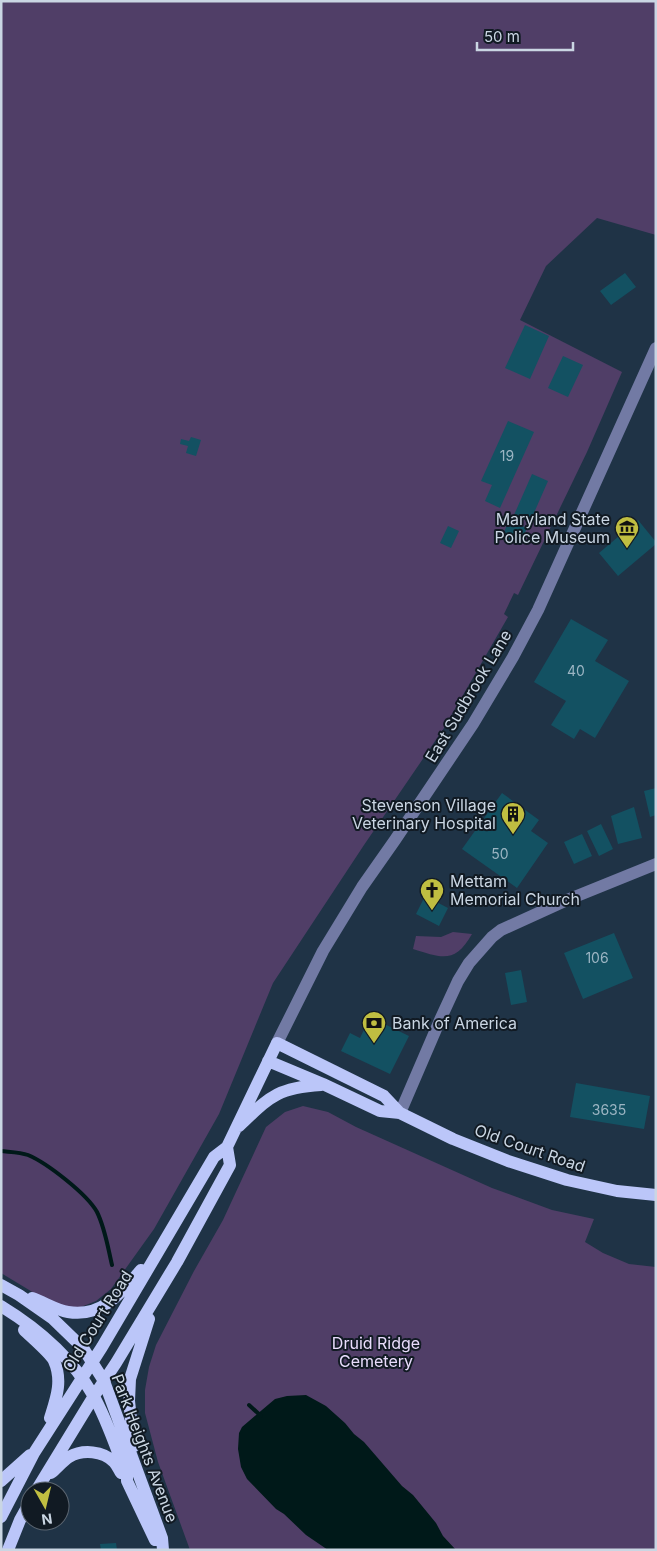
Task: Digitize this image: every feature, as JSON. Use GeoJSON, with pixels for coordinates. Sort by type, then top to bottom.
{"type":"FeatureCollection","features":[{"type":"Feature","properties":{"kind":"main road","name":"Old Court Road"},"geometry":{"type":"LineString","coordinates":[[1,1517],[34,1453],[92,1362],[214,1157],[227,1147],[277,1043],[384,1096],[400,1113]]}},
{"type":"Feature","properties":{"kind":"main road","name":"Old Court Road"},"geometry":{"type":"LineString","coordinates":[[268,1061],[380,1111],[400,1113],[508,1161],[546,1174],[608,1189],[656,1195]]}},
{"type":"Feature","properties":{"kind":"main road"},"geometry":{"type":"LineString","coordinates":[[234,1131],[267,1100],[278,1093],[300,1087],[323,1084]]}},
{"type":"Feature","properties":{"kind":"main road","name":"Old Court Road"},"geometry":{"type":"LineString","coordinates":[[43,1479],[177,1262],[230,1165],[227,1147]]}},
{"type":"Feature","properties":{"kind":"main road"},"geometry":{"type":"LineString","coordinates":[[19,1295],[25,1295],[67,1312],[93,1310],[104,1306],[118,1296],[153,1255],[157,1254]]}},
{"type":"Feature","properties":{"kind":"main road","name":"Park Heights Avenue"},"geometry":{"type":"LineString","coordinates":[[1,1285],[52,1318],[83,1348],[104,1381],[162,1538],[163,1548]]}},
{"type":"Feature","properties":{"kind":"main road"},"geometry":{"type":"LineString","coordinates":[[139,1473],[131,1423],[130,1379],[156,1297]]}},
{"type":"Feature","properties":{"kind":"main road","name":"Park Heights Avenue"},"geometry":{"type":"LineString","coordinates":[[1,1306],[51,1342],[81,1377],[94,1396],[127,1476],[127,1481],[156,1541],[163,1548]]}},
{"type":"Feature","properties":{"kind":"main road"},"geometry":{"type":"LineString","coordinates":[[18,1318],[19,1326],[54,1360],[59,1383],[58,1395],[46,1434]]}},
{"type":"Feature","properties":{"kind":"main road"},"geometry":{"type":"LineString","coordinates":[[43,1479],[68,1458],[80,1453],[92,1452],[114,1462],[127,1481]]}},
{"type":"Feature","properties":{"kind":"main road"},"geometry":{"type":"LineString","coordinates":[[1,1480],[34,1453]]}},
{"type":"Feature","properties":{"kind":"main road"},"geometry":{"type":"LineString","coordinates":[[6,1544],[20,1520]]}},
{"type":"Feature","properties":{"kind":"street","name":"East Sudbrook Lane"},"geometry":{"type":"LineString","coordinates":[[277,1043],[328,943],[362,887],[473,724],[513,657],[538,610],[656,348]]}},
{"type":"Feature","properties":{"kind":"street"},"geometry":{"type":"LineString","coordinates":[[400,1113],[458,981],[469,963],[492,937],[501,930],[567,900],[656,864]]}},
{"type":"Feature","properties":{"kind":"green space"},"geometry":{"type":"Polygon","coordinates":[[[1,1],[656,1],[656,235],[597,218],[546,266],[520,320],[622,372],[587,452],[518,595],[514,593],[504,614],[508,617],[444,728],[273,983],[219,1114],[154,1229],[111,1289],[96,1301],[81,1307],[68,1308],[44,1299],[1,1273],[1,1]]]}},
{"type":"Feature","properties":{"kind":"green space"},"geometry":{"type":"Polygon","coordinates":[[[453,932],[472,934],[466,944],[454,954],[440,956],[413,949],[416,936],[441,937],[453,932]]]}},
{"type":"Feature","properties":{"kind":"green space","name":"Druid Ridge Cemetery"},"geometry":{"type":"Polygon","coordinates":[[[303,1106],[328,1112],[356,1127],[492,1188],[552,1210],[594,1219],[585,1242],[603,1253],[629,1264],[656,1267],[656,1550],[190,1550],[158,1462],[145,1413],[145,1390],[149,1367],[156,1345],[223,1220],[266,1127],[285,1112],[303,1106]]]}},
{"type":"Feature","properties":{"kind":"shaded area"},"geometry":{"type":"Polygon","coordinates":[[[306,1395],[326,1406],[364,1442],[402,1486],[413,1495],[436,1523],[443,1536],[456,1550],[328,1550],[306,1535],[276,1509],[247,1479],[241,1467],[238,1449],[239,1433],[242,1427],[275,1399],[306,1395]]]}},
{"type":"Feature","properties":{"kind":"building"},"geometry":{"type":"Polygon","coordinates":[[[625,273],[636,287],[611,305],[600,291],[625,273]]]}},
{"type":"Feature","properties":{"kind":"building"},"geometry":{"type":"Polygon","coordinates":[[[525,325],[549,336],[530,379],[505,368],[525,325]]]}},
{"type":"Feature","properties":{"kind":"building"},"geometry":{"type":"Polygon","coordinates":[[[563,356],[583,365],[568,397],[548,388],[563,356]]]}},
{"type":"Feature","properties":{"kind":"building"},"geometry":{"type":"Polygon","coordinates":[[[508,421],[534,432],[500,508],[485,501],[492,485],[481,481],[508,421]]]}},
{"type":"Feature","properties":{"kind":"building"},"geometry":{"type":"Polygon","coordinates":[[[191,437],[201,440],[196,456],[186,453],[188,446],[180,444],[181,439],[189,441],[191,437]]]}},
{"type":"Feature","properties":{"kind":"building"},"geometry":{"type":"Polygon","coordinates":[[[532,474],[548,481],[530,522],[514,515],[532,474]]]}},
{"type":"Feature","properties":{"kind":"building"},"geometry":{"type":"Polygon","coordinates":[[[509,520],[527,528],[520,545],[502,537],[509,520]]]}},
{"type":"Feature","properties":{"kind":"building","name":"Maryland State Police Museum"},"geometry":{"type":"Polygon","coordinates":[[[638,520],[656,544],[618,576],[599,553],[638,520]]]}},
{"type":"Feature","properties":{"kind":"building"},"geometry":{"type":"Polygon","coordinates":[[[448,526],[459,531],[451,548],[440,543],[448,526]]]}},
{"type":"Feature","properties":{"kind":"building"},"geometry":{"type":"Polygon","coordinates":[[[571,619],[608,640],[595,661],[629,681],[595,738],[580,729],[574,739],[551,725],[566,701],[534,682],[571,619]]]}},
{"type":"Feature","properties":{"kind":"building"},"geometry":{"type":"Polygon","coordinates":[[[656,788],[656,815],[650,817],[644,791],[656,788]]]}},
{"type":"Feature","properties":{"kind":"building"},"geometry":{"type":"Polygon","coordinates":[[[502,793],[539,820],[531,831],[548,843],[517,888],[462,849],[502,793]]]}},
{"type":"Feature","properties":{"kind":"building"},"geometry":{"type":"Polygon","coordinates":[[[634,807],[642,838],[618,844],[611,816],[634,807]]]}},
{"type":"Feature","properties":{"kind":"building"},"geometry":{"type":"Polygon","coordinates":[[[601,824],[613,849],[599,856],[587,831],[601,824]]]}},
{"type":"Feature","properties":{"kind":"building"},"geometry":{"type":"Polygon","coordinates":[[[582,834],[592,856],[574,864],[564,842],[582,834]]]}},
{"type":"Feature","properties":{"kind":"building","name":"Mettam Memorial Church"},"geometry":{"type":"Polygon","coordinates":[[[425,896],[448,908],[439,926],[416,914],[425,896]]]}},
{"type":"Feature","properties":{"kind":"building"},"geometry":{"type":"Polygon","coordinates":[[[614,933],[633,978],[583,999],[564,953],[614,933]]]}},
{"type":"Feature","properties":{"kind":"building","name":"Bank of America"},"geometry":{"type":"Polygon","coordinates":[[[521,970],[527,1002],[511,1005],[505,973],[521,970]]]}},
{"type":"Feature","properties":{"kind":"building","name":"Bank of America"},"geometry":{"type":"Polygon","coordinates":[[[370,1017],[409,1036],[390,1074],[341,1051],[350,1033],[360,1038],[370,1017]]]}},
{"type":"Feature","properties":{"kind":"building"},"geometry":{"type":"Polygon","coordinates":[[[576,1083],[650,1096],[644,1129],[570,1117],[576,1083]]]}},
{"type":"Feature","properties":{"kind":"building"},"geometry":{"type":"Polygon","coordinates":[[[116,1543],[117,1550],[101,1550],[100,1544],[116,1543]]]}},
{"type":"Feature","properties":{"kind":"waterway"},"geometry":{"type":"LineString","coordinates":[[1,1151],[22,1153],[36,1159],[66,1180],[85,1197],[100,1218],[112,1265]]}},
{"type":"Feature","properties":{"kind":"waterway"},"geometry":{"type":"LineString","coordinates":[[249,1405],[261,1416]]}},
{"type":"Feature","properties":{"kind":"place","name":"Maryland State Police Museum"},"geometry":{"type":"Point","coordinates":[627,549]}},
{"type":"Feature","properties":{"kind":"place","name":"Stevenson Village Veterinary Hospital"},"geometry":{"type":"Point","coordinates":[513,835]}},
{"type":"Feature","properties":{"kind":"place","name":"Mettam Memorial Church"},"geometry":{"type":"Point","coordinates":[432,911]}},
{"type":"Feature","properties":{"kind":"place","name":"Bank of America"},"geometry":{"type":"Point","coordinates":[374,1044]}}]}
